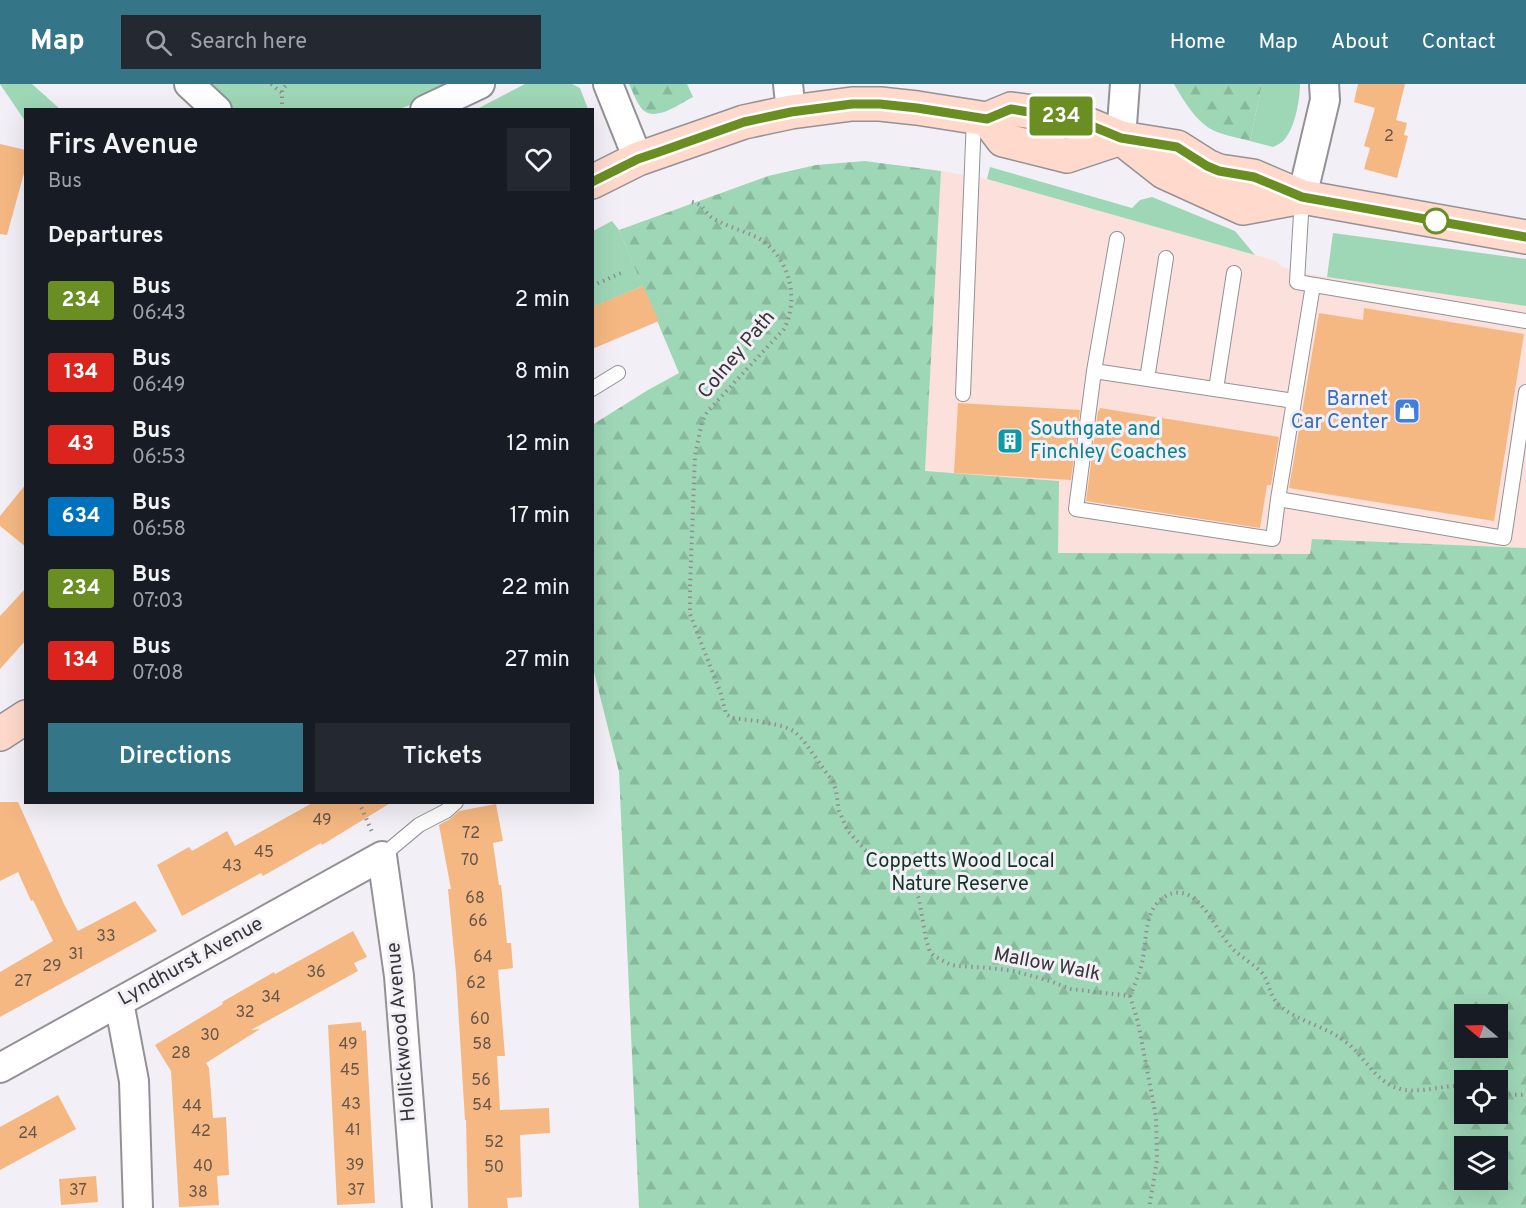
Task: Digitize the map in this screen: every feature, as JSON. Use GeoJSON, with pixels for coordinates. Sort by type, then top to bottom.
{"type":"FeatureCollection","features":[{"type":"Feature","properties":{"kind":"main road"},"geometry":{"type":"LineString","coordinates":[[594,181],[638,159],[744,122],[789,98],[843,105],[880,104],[981,118],[1011,109],[1070,117],[1121,138],[1177,147],[1219,171],[1254,177],[1302,197],[1526,237]]}},
{"type":"Feature","properties":{"kind":"main road"},"geometry":{"type":"LineString","coordinates":[[0,734],[24,718]]}},
{"type":"Feature","properties":{"kind":"street"},"geometry":{"type":"LineString","coordinates":[[189,84],[215,108]]}},
{"type":"Feature","properties":{"kind":"street"},"geometry":{"type":"LineString","coordinates":[[429,108],[480,84]]}},
{"type":"Feature","properties":{"kind":"street"},"geometry":{"type":"LineString","coordinates":[[608,84],[638,159]]}},
{"type":"Feature","properties":{"kind":"street"},"geometry":{"type":"LineString","coordinates":[[1121,138],[1125,84]]}},
{"type":"Feature","properties":{"kind":"street"},"geometry":{"type":"LineString","coordinates":[[1302,197],[1325,100],[1324,84]]}},
{"type":"Feature","properties":{"kind":"street","name":"Lyndhurst Avenue"},"geometry":{"type":"LineString","coordinates":[[0,1068],[382,856]]}},
{"type":"Feature","properties":{"kind":"street","name":"Hollickwood Avenue"},"geometry":{"type":"LineString","coordinates":[[382,856],[399,976],[417,1208]]}},
{"type":"Feature","properties":{"kind":"street"},"geometry":{"type":"LineString","coordinates":[[119,1002],[134,1081],[138,1208]]}},
{"type":"Feature","properties":{"kind":"lane"},"geometry":{"type":"LineString","coordinates":[[963,394],[981,118]]}},
{"type":"Feature","properties":{"kind":"lane"},"geometry":{"type":"LineString","coordinates":[[1302,197],[1297,282],[1526,321]]}},
{"type":"Feature","properties":{"kind":"lane"},"geometry":{"type":"LineString","coordinates":[[1117,239],[1094,371],[1076,508],[1273,539],[1313,285]]}},
{"type":"Feature","properties":{"kind":"lane"},"geometry":{"type":"LineString","coordinates":[[1147,379],[1166,258]]}},
{"type":"Feature","properties":{"kind":"lane"},"geometry":{"type":"LineString","coordinates":[[1216,389],[1234,273]]}},
{"type":"Feature","properties":{"kind":"lane"},"geometry":{"type":"LineString","coordinates":[[1094,371],[1294,401]]}},
{"type":"Feature","properties":{"kind":"lane"},"geometry":{"type":"LineString","coordinates":[[594,388],[618,373]]}},
{"type":"Feature","properties":{"kind":"lane"},"geometry":{"type":"LineString","coordinates":[[1278,499],[1504,538],[1526,392]]}},
{"type":"Feature","properties":{"kind":"lane"},"geometry":{"type":"LineString","coordinates":[[382,856],[419,825],[446,811],[454,804]]}},
{"type":"Feature","properties":{"kind":"path"},"geometry":{"type":"LineString","coordinates":[[271,84],[282,94]]}},
{"type":"Feature","properties":{"kind":"path"},"geometry":{"type":"LineString","coordinates":[[282,108],[282,90],[287,84]]}},
{"type":"Feature","properties":{"kind":"path","name":"Colney Path"},"geometry":{"type":"LineString","coordinates":[[692,202],[700,205],[717,220],[759,238],[771,247],[782,261],[790,281],[792,303],[784,329],[707,412],[702,422],[695,455],[690,614],[721,694]]}},
{"type":"Feature","properties":{"kind":"path"},"geometry":{"type":"LineString","coordinates":[[594,285],[621,273]]}},
{"type":"Feature","properties":{"kind":"path","name":"Mallow Walk"},"geometry":{"type":"LineString","coordinates":[[721,694],[727,716],[782,726],[794,731],[803,740],[833,782],[843,823],[852,836],[865,850],[902,874],[915,889],[926,939],[930,952],[934,956],[957,966],[1014,971],[1071,989],[1130,996]]}},
{"type":"Feature","properties":{"kind":"path"},"geometry":{"type":"LineString","coordinates":[[1149,1208],[1156,1160],[1156,1117],[1138,1022],[1130,996],[1143,958],[1151,912],[1166,896],[1185,894],[1203,906],[1231,947],[1263,974],[1273,998],[1279,1005],[1294,1016],[1347,1042],[1382,1080],[1393,1086],[1411,1090],[1454,1086]]}},
{"type":"Feature","properties":{"kind":"path"},"geometry":{"type":"LineString","coordinates":[[1508,1094],[1526,1095]]}},
{"type":"Feature","properties":{"kind":"shaded area"},"geometry":{"type":"Polygon","coordinates":[[[941,171],[987,179],[1276,261],[1282,267],[1307,274],[1526,306],[1526,548],[1313,539],[1311,554],[1058,553],[925,471],[941,171]]]}},
{"type":"Feature","properties":{"kind":"green space"},"geometry":{"type":"Polygon","coordinates":[[[0,84],[32,84],[59,108],[24,108],[24,120],[0,84]]]}},
{"type":"Feature","properties":{"kind":"green space"},"geometry":{"type":"Polygon","coordinates":[[[209,84],[452,84],[402,108],[233,108],[215,94],[209,84]]]}},
{"type":"Feature","properties":{"kind":"green space"},"geometry":{"type":"Polygon","coordinates":[[[525,84],[572,84],[580,88],[588,108],[479,108],[525,84]]]}},
{"type":"Feature","properties":{"kind":"green space"},"geometry":{"type":"Polygon","coordinates":[[[629,84],[687,84],[693,97],[661,113],[648,113],[639,105],[629,84]]]}},
{"type":"Feature","properties":{"kind":"green space"},"geometry":{"type":"Polygon","coordinates":[[[1174,84],[1262,84],[1250,141],[1209,128],[1194,114],[1174,84]]]}},
{"type":"Feature","properties":{"kind":"green space"},"geometry":{"type":"Polygon","coordinates":[[[1262,84],[1300,84],[1292,128],[1284,140],[1273,147],[1250,141],[1262,84]]]}},
{"type":"Feature","properties":{"kind":"green space","name":"Coppetts Wood Local Nature Reserve"},"geometry":{"type":"Polygon","coordinates":[[[865,161],[941,171],[925,471],[1059,481],[1058,553],[1310,554],[1312,539],[1526,548],[1526,1208],[639,1208],[619,772],[594,672],[594,424],[679,373],[619,230],[768,176],[816,165],[865,161]]]}},
{"type":"Feature","properties":{"kind":"green space"},"geometry":{"type":"Polygon","coordinates":[[[990,167],[1132,208],[1140,200],[1152,197],[1235,231],[1255,255],[987,179],[990,167]]]}},
{"type":"Feature","properties":{"kind":"green space"},"geometry":{"type":"Polygon","coordinates":[[[612,221],[619,230],[643,286],[594,307],[594,230],[612,221]]]}},
{"type":"Feature","properties":{"kind":"green space"},"geometry":{"type":"Polygon","coordinates":[[[1333,233],[1526,259],[1526,306],[1327,277],[1333,233]]]}},
{"type":"Feature","properties":{"kind":"building"},"geometry":{"type":"Polygon","coordinates":[[[1358,84],[1405,84],[1396,120],[1407,123],[1404,135],[1408,136],[1397,178],[1364,169],[1370,148],[1364,146],[1375,108],[1354,102],[1358,84]]]}},
{"type":"Feature","properties":{"kind":"building"},"geometry":{"type":"Polygon","coordinates":[[[0,144],[24,150],[24,173],[7,235],[0,234],[0,144]]]}},
{"type":"Feature","properties":{"kind":"building"},"geometry":{"type":"Polygon","coordinates":[[[643,286],[659,321],[594,348],[594,306],[643,286]]]}},
{"type":"Feature","properties":{"kind":"building","name":"Barnet Car Center"},"geometry":{"type":"Polygon","coordinates":[[[1364,308],[1524,334],[1494,521],[1289,488],[1319,313],[1363,320],[1364,308]]]}},
{"type":"Feature","properties":{"kind":"building","name":"Southgate and Finchley Coaches"},"geometry":{"type":"Polygon","coordinates":[[[958,403],[1080,410],[1071,480],[954,473],[958,403]]]}},
{"type":"Feature","properties":{"kind":"building"},"geometry":{"type":"Polygon","coordinates":[[[1100,408],[1279,437],[1271,485],[1267,485],[1260,528],[1086,501],[1100,408]]]}},
{"type":"Feature","properties":{"kind":"building"},"geometry":{"type":"Polygon","coordinates":[[[24,486],[24,545],[0,526],[0,516],[24,486]]]}},
{"type":"Feature","properties":{"kind":"building"},"geometry":{"type":"Polygon","coordinates":[[[24,590],[24,642],[0,669],[0,616],[24,590]]]}},
{"type":"Feature","properties":{"kind":"building"},"geometry":{"type":"Polygon","coordinates":[[[0,802],[18,802],[78,931],[135,901],[157,931],[0,1017],[0,972],[53,941],[18,872],[0,881],[0,802]]]}},
{"type":"Feature","properties":{"kind":"building"},"geometry":{"type":"Polygon","coordinates":[[[310,804],[389,804],[322,845],[321,843],[263,876],[261,873],[182,916],[157,865],[189,847],[192,851],[227,831],[235,846],[310,804]]]}},
{"type":"Feature","properties":{"kind":"building"},"geometry":{"type":"Polygon","coordinates":[[[496,804],[503,841],[493,843],[499,885],[501,885],[507,943],[511,943],[513,968],[498,970],[505,1056],[497,1056],[500,1110],[549,1108],[550,1133],[520,1135],[522,1197],[507,1198],[508,1208],[468,1208],[466,1120],[448,889],[451,889],[439,825],[459,811],[496,804]]]}},
{"type":"Feature","properties":{"kind":"building"},"geometry":{"type":"Polygon","coordinates":[[[353,931],[367,957],[354,963],[358,971],[251,1030],[260,1029],[206,1063],[209,1068],[213,1118],[226,1117],[229,1175],[217,1176],[219,1205],[179,1207],[171,1071],[155,1045],[274,972],[275,974],[353,931]]]}},
{"type":"Feature","properties":{"kind":"building"},"geometry":{"type":"Polygon","coordinates":[[[361,1022],[362,1031],[366,1030],[375,1203],[337,1205],[328,1025],[361,1022]]]}},
{"type":"Feature","properties":{"kind":"building"},"geometry":{"type":"Polygon","coordinates":[[[58,1095],[76,1129],[0,1170],[0,1127],[58,1095]]]}},
{"type":"Feature","properties":{"kind":"building"},"geometry":{"type":"Polygon","coordinates":[[[96,1176],[98,1202],[61,1205],[59,1179],[96,1176]]]}},
{"type":"Feature","properties":{"kind":"bus line","name":"234"},"geometry":{"type":"LineString","coordinates":[[594,181],[638,159],[744,122],[791,112],[852,104],[880,104],[987,119],[1011,109],[1070,117],[1121,138],[1177,147],[1219,171],[1254,177],[1302,197],[1526,237]]}},
{"type":"Feature","properties":{"kind":"place","name":"Barnet Car Center"},"geometry":{"type":"Point","coordinates":[1407,411]}},
{"type":"Feature","properties":{"kind":"place","name":"Southgate and Finchley Coaches"},"geometry":{"type":"Point","coordinates":[1010,441]}}]}
